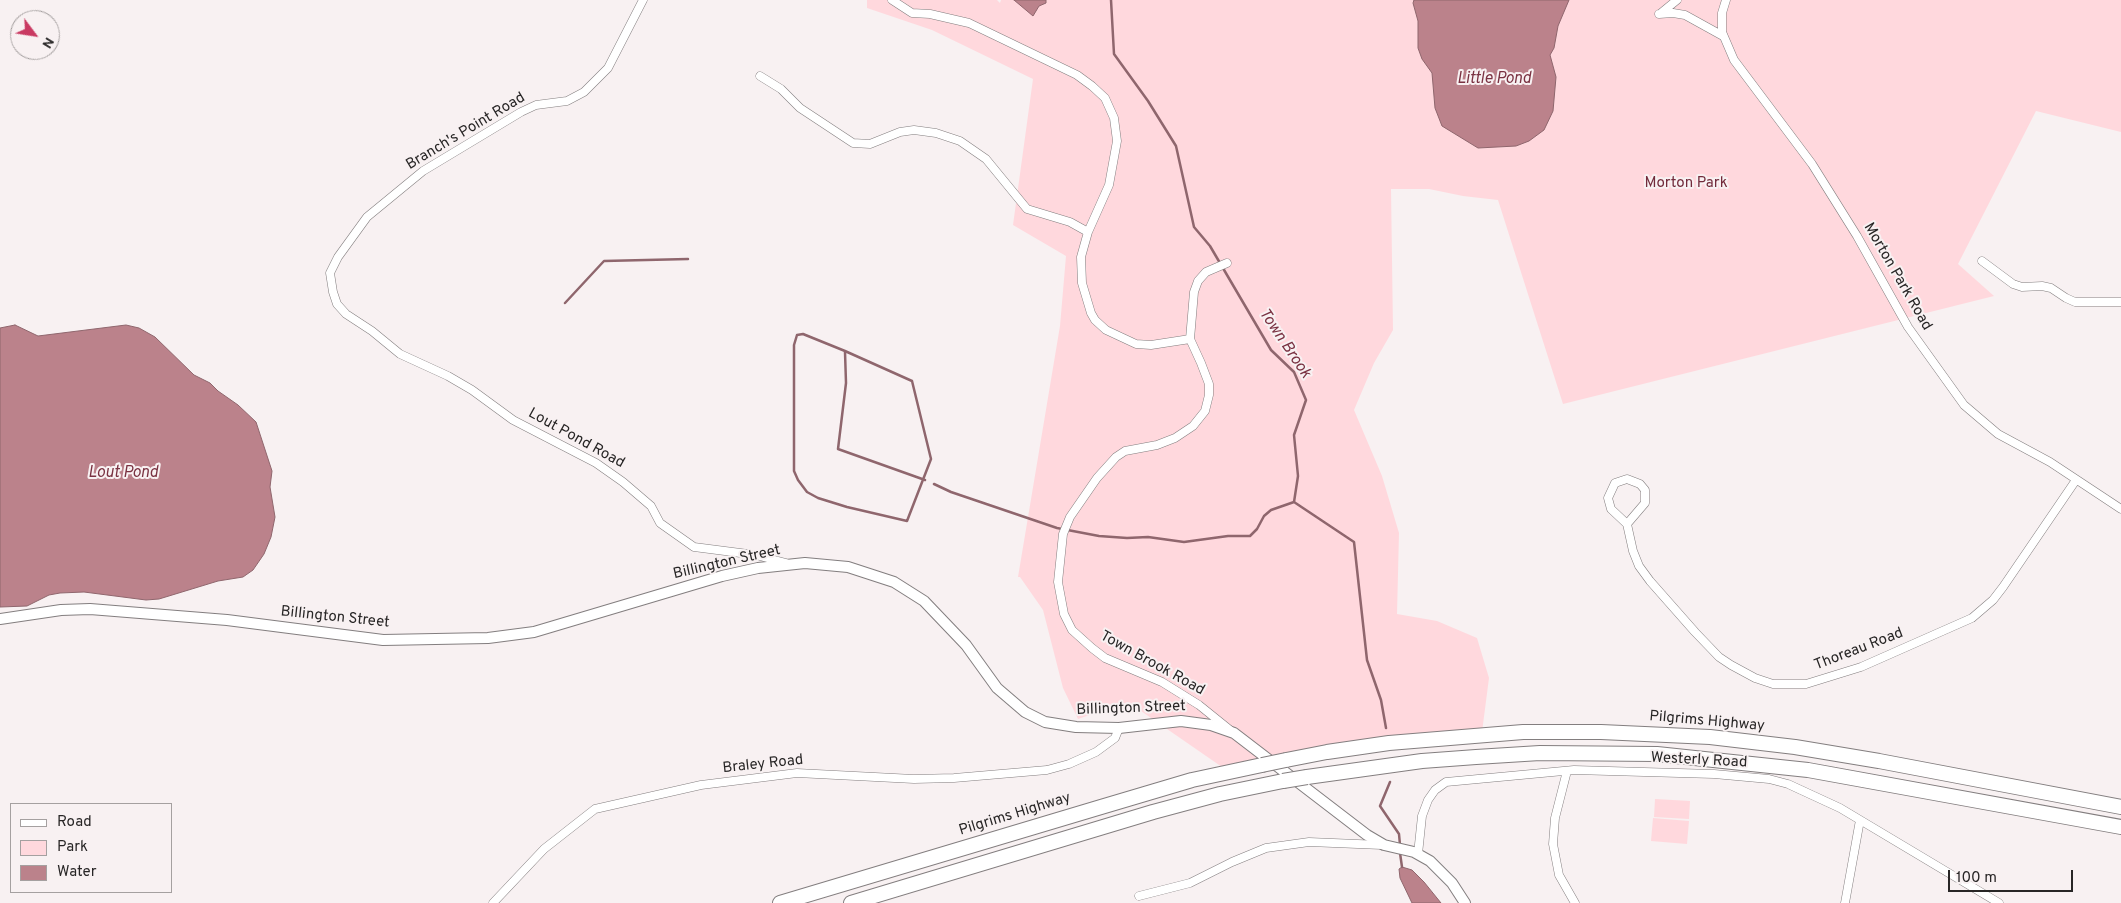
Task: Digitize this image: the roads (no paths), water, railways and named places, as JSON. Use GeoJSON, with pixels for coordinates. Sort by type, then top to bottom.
{"type":"FeatureCollection","features":[{"type":"Feature","properties":{"kind":"highway","name":"Pilgrims Highway"},"geometry":{"type":"LineString","coordinates":[[780,903],[1192,780],[1336,750],[1464,736],[1524,732],[1710,737],[1795,747],[1880,761],[2121,807]]}},
{"type":"Feature","properties":{"kind":"highway"},"geometry":{"type":"LineString","coordinates":[[851,903],[1153,812],[1220,794],[1308,777],[1422,761],[1540,753],[1657,754],[1808,770],[2121,827]]}},
{"type":"Feature","properties":{"kind":"street","name":"Branch's Point Road"},"geometry":{"type":"LineString","coordinates":[[400,354],[372,331],[346,314],[337,304],[330,273],[338,257],[367,217],[431,166],[521,112],[536,105],[567,101],[584,92],[608,68],[642,0]]}},
{"type":"Feature","properties":{"kind":"street"},"geometry":{"type":"LineString","coordinates":[[892,0],[912,13],[930,14],[969,23],[1077,75],[1105,98],[1116,125],[1116,158],[1106,196],[1088,232],[1081,257],[1081,275],[1091,313],[1097,323],[1115,335],[1141,345],[1190,339],[1194,292],[1202,276],[1216,266],[1228,263]]}},
{"type":"Feature","properties":{"kind":"street"},"geometry":{"type":"LineString","coordinates":[[1677,0],[1659,14],[1673,13],[1685,15],[1723,36]]}},
{"type":"Feature","properties":{"kind":"street","name":"Morton Park Road"},"geometry":{"type":"LineString","coordinates":[[1726,0],[1722,13],[1723,36],[1734,60],[1812,164],[1857,236],[1908,327],[1964,405],[1998,434],[2050,462],[2121,509]]}},
{"type":"Feature","properties":{"kind":"street"},"geometry":{"type":"LineString","coordinates":[[760,76],[781,89],[800,108],[857,145],[870,144],[900,132],[914,130],[936,133],[960,141],[986,159],[1027,209],[1070,222],[1088,232]]}},
{"type":"Feature","properties":{"kind":"street"},"geometry":{"type":"LineString","coordinates":[[1982,261],[2014,284],[2022,287],[2042,286],[2051,288],[2075,302],[2121,302]]}},
{"type":"Feature","properties":{"kind":"street","name":"Town Brook Road"},"geometry":{"type":"LineString","coordinates":[[1190,339],[1209,384],[1208,403],[1200,418],[1184,433],[1166,443],[1124,451],[1116,457],[1087,491],[1067,523],[1063,534],[1059,558],[1059,594],[1064,614],[1072,630],[1092,648],[1106,658],[1162,682],[1199,705],[1234,733]]}},
{"type":"Feature","properties":{"kind":"street","name":"Lout Pond Road"},"geometry":{"type":"LineString","coordinates":[[400,354],[448,376],[472,390],[513,420],[596,463],[623,482],[651,506],[660,523],[694,547],[756,555],[788,564]]}},
{"type":"Feature","properties":{"kind":"street"},"geometry":{"type":"LineString","coordinates":[[1627,479],[1640,484],[1645,490],[1646,497],[1642,509],[1627,524],[1611,509],[1608,498],[1611,488],[1615,483],[1627,479]]}},
{"type":"Feature","properties":{"kind":"street","name":"Thoreau Road"},"geometry":{"type":"LineString","coordinates":[[1627,524],[1632,551],[1639,566],[1695,632],[1719,656],[1744,673],[1765,681],[1783,685],[1806,684],[1861,667],[1972,618],[1993,600],[2003,587],[2076,480]]}},
{"type":"Feature","properties":{"kind":"street","name":"Billington Street"},"geometry":{"type":"LineString","coordinates":[[0,619],[61,610],[90,609],[227,620],[382,640],[488,638],[534,632],[722,576],[788,564],[820,563],[848,567],[900,584],[915,594],[941,616],[966,645],[997,688],[1025,712],[1055,725],[1119,728],[1181,721],[1211,725],[1234,733],[1349,822],[1388,846],[1415,853],[1437,867],[1452,883],[1465,903]]}},
{"type":"Feature","properties":{"kind":"street","name":"Braley Road"},"geometry":{"type":"LineString","coordinates":[[493,903],[544,850],[595,809],[701,785],[797,773],[914,779],[954,778],[1047,770],[1069,764],[1096,752],[1115,738],[1119,728]]}},
{"type":"Feature","properties":{"kind":"street"},"geometry":{"type":"LineString","coordinates":[[1567,771],[1555,818],[1553,844],[1559,875],[1575,903]]}},
{"type":"Feature","properties":{"kind":"street","name":"Westerly Road"},"geometry":{"type":"LineString","coordinates":[[1415,853],[1422,816],[1428,800],[1435,790],[1446,782],[1567,771],[1714,774],[1769,779],[1788,784],[1860,820],[1999,903]]}},
{"type":"Feature","properties":{"kind":"street"},"geometry":{"type":"LineString","coordinates":[[1845,903],[1860,820]]}},
{"type":"Feature","properties":{"kind":"street"},"geometry":{"type":"LineString","coordinates":[[1139,896],[1190,883],[1232,862],[1266,848],[1309,842],[1388,846]]}},
{"type":"Feature","properties":{"kind":"water"},"geometry":{"type":"Polygon","coordinates":[[[1014,0],[1046,0],[1046,3],[1039,6],[1033,16],[1014,0]]]}},
{"type":"Feature","properties":{"kind":"water","name":"Little Pond"},"geometry":{"type":"Polygon","coordinates":[[[1414,0],[1569,0],[1558,26],[1554,48],[1550,55],[1556,77],[1553,111],[1544,130],[1529,141],[1516,146],[1478,148],[1442,126],[1435,108],[1432,73],[1422,59],[1418,48],[1418,21],[1413,3],[1414,0]]]}},
{"type":"Feature","properties":{"kind":"water","name":"Lout Pond"},"geometry":{"type":"Polygon","coordinates":[[[15,325],[38,336],[126,325],[139,328],[155,337],[194,375],[210,383],[256,422],[272,471],[270,487],[275,517],[271,537],[264,554],[253,570],[243,577],[218,581],[159,599],[146,600],[84,592],[60,593],[49,595],[27,606],[0,607],[0,328],[15,325]]]}},
{"type":"Feature","properties":{"kind":"water"},"geometry":{"type":"Polygon","coordinates":[[[1402,867],[1412,870],[1441,903],[1412,903],[1400,878],[1399,869],[1402,867]]]}},
{"type":"Feature","properties":{"kind":"waterway","name":"Town Brook"},"geometry":{"type":"LineString","coordinates":[[1111,0],[1114,54],[1148,101],[1176,146],[1194,227],[1210,246],[1271,350],[1294,372],[1306,400],[1294,435],[1298,476],[1294,502],[1354,542],[1367,660],[1381,700],[1386,728]]}},
{"type":"Feature","properties":{"kind":"waterway"},"geometry":{"type":"LineString","coordinates":[[565,303],[604,261],[688,259]]}},
{"type":"Feature","properties":{"kind":"waterway"},"geometry":{"type":"LineString","coordinates":[[803,334],[912,381],[931,459],[907,521],[818,498],[807,492],[798,480],[794,471],[794,345],[797,335],[803,334]]}},
{"type":"Feature","properties":{"kind":"waterway"},"geometry":{"type":"LineString","coordinates":[[845,352],[846,383],[838,449],[925,480]]}},
{"type":"Feature","properties":{"kind":"waterway"},"geometry":{"type":"LineString","coordinates":[[934,484],[951,492],[1057,528],[1099,536],[1148,537],[1184,542],[1228,536],[1250,536],[1257,529],[1264,516],[1271,510],[1294,502]]}},
{"type":"Feature","properties":{"kind":"waterway","name":"Town Brook"},"geometry":{"type":"LineString","coordinates":[[1390,782],[1380,806],[1399,834],[1400,845]]}},
{"type":"Feature","properties":{"kind":"waterway","name":"Town Brook"},"geometry":{"type":"LineString","coordinates":[[1400,853],[1402,867]]}},
{"type":"Feature","properties":{"kind":"park label","name":"Morton Park"},"geometry":{"type":"Point","coordinates":[1686,184]}}]}
